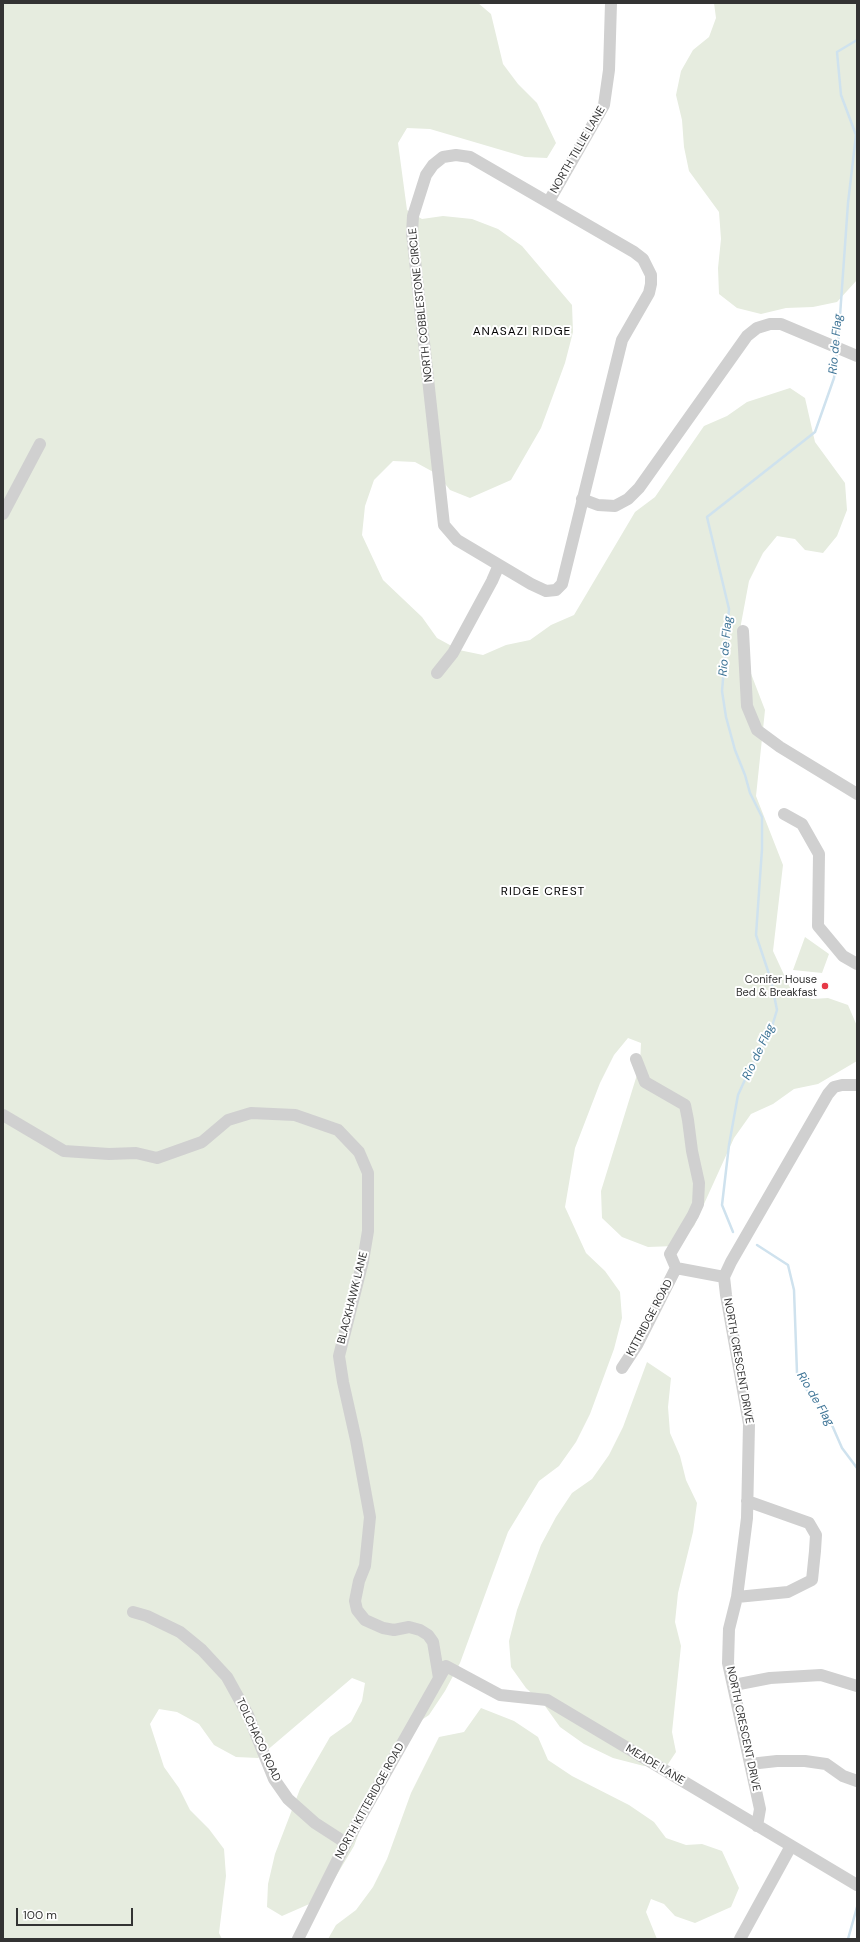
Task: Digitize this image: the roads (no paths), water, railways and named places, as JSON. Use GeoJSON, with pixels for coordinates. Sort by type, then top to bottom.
{"type":"FeatureCollection","features":[{"type":"Feature","properties":{"kind":"street","name":"NORTH TILLIE LANE"},"geometry":{"type":"LineString","coordinates":[[549,201],[604,105],[609,70],[611,3]]}},
{"type":"Feature","properties":{"kind":"street","name":"NORTH COBBLESTONE CIRCLE"},"geometry":{"type":"LineString","coordinates":[[456,155],[470,157],[549,201],[634,252],[643,259],[651,275],[651,284],[649,293],[622,340],[562,584],[556,590],[546,591],[457,540],[444,525],[412,233],[413,216],[426,175],[433,165],[443,157],[456,155]]}},
{"type":"Feature","properties":{"kind":"street"},"geometry":{"type":"LineString","coordinates":[[582,500],[598,505],[615,506],[628,499],[639,488],[747,336],[757,328],[770,324],[781,324],[857,356]]}},
{"type":"Feature","properties":{"kind":"street"},"geometry":{"type":"LineString","coordinates":[[3,514],[40,444]]}},
{"type":"Feature","properties":{"kind":"street"},"geometry":{"type":"LineString","coordinates":[[437,673],[453,653],[492,581],[499,565]]}},
{"type":"Feature","properties":{"kind":"street"},"geometry":{"type":"LineString","coordinates":[[743,631],[747,706],[757,730],[780,748],[857,794]]}},
{"type":"Feature","properties":{"kind":"street"},"geometry":{"type":"LineString","coordinates":[[784,814],[802,824],[819,854],[818,926],[843,956],[857,964]]}},
{"type":"Feature","properties":{"kind":"street"},"geometry":{"type":"LineString","coordinates":[[636,1059],[645,1082],[685,1105],[699,1183],[698,1204],[670,1254],[676,1268],[724,1277],[731,1262],[828,1094],[838,1086],[857,1085]]}},
{"type":"Feature","properties":{"kind":"street","name":"BLACKHAWK LANE"},"geometry":{"type":"LineString","coordinates":[[3,1115],[64,1151],[109,1154],[136,1152],[157,1158],[202,1142],[228,1120],[251,1112],[295,1115],[338,1130],[360,1152],[368,1173],[368,1231],[364,1261],[339,1356],[342,1382],[356,1440],[370,1517],[365,1566],[359,1581],[355,1601],[357,1610],[365,1620],[382,1628],[394,1630],[409,1627],[428,1634],[433,1642],[439,1678]]}},
{"type":"Feature","properties":{"kind":"street","name":"KITTRIDGE ROAD"},"geometry":{"type":"LineString","coordinates":[[622,1368],[637,1345],[676,1268]]}},
{"type":"Feature","properties":{"kind":"street","name":"NORTH CRESCENT DRIVE"},"geometry":{"type":"LineString","coordinates":[[724,1277],[750,1424],[747,1501],[737,1597],[729,1629],[728,1663],[760,1809],[757,1826]]}},
{"type":"Feature","properties":{"kind":"street"},"geometry":{"type":"LineString","coordinates":[[737,1597],[788,1592],[812,1580],[815,1558],[816,1535],[809,1523],[747,1501]]}},
{"type":"Feature","properties":{"kind":"street","name":"TOLCHACO ROAD"},"geometry":{"type":"LineString","coordinates":[[133,1612],[147,1616],[180,1632],[202,1650],[227,1677],[248,1715],[274,1779],[288,1799],[315,1823],[346,1843]]}},
{"type":"Feature","properties":{"kind":"street","name":"NORTH KITTERIDGE ROAD"},"geometry":{"type":"LineString","coordinates":[[298,1939],[346,1843],[446,1666]]}},
{"type":"Feature","properties":{"kind":"street","name":"MEADE LANE"},"geometry":{"type":"LineString","coordinates":[[446,1666],[500,1695],[547,1700],[857,1886]]}},
{"type":"Feature","properties":{"kind":"street"},"geometry":{"type":"LineString","coordinates":[[734,1686],[770,1678],[821,1675],[857,1686]]}},
{"type":"Feature","properties":{"kind":"street"},"geometry":{"type":"LineString","coordinates":[[750,1764],[777,1761],[805,1761],[826,1764],[843,1776],[857,1781]]}},
{"type":"Feature","properties":{"kind":"street"},"geometry":{"type":"LineString","coordinates":[[740,1939],[791,1846]]}},
{"type":"Feature","properties":{"kind":"waterway","name":"Rio de Flag"},"geometry":{"type":"LineString","coordinates":[[838,344],[848,203],[856,135],[841,95],[837,52],[857,40]]}},
{"type":"Feature","properties":{"kind":"waterway","name":"Rio de Flag"},"geometry":{"type":"LineString","coordinates":[[733,1232],[722,1205],[729,1145],[738,1095],[749,1071],[770,1033],[777,1010],[771,980],[756,935],[762,849],[762,817],[750,793],[745,775],[735,750],[726,717],[722,691],[729,609],[707,517],[815,432],[834,378],[837,351]]}},
{"type":"Feature","properties":{"kind":"waterway","name":"Rio de Flag"},"geometry":{"type":"LineString","coordinates":[[757,1245],[788,1265],[794,1290],[797,1373],[803,1385],[828,1416],[842,1448],[857,1468]]}},
{"type":"Feature","properties":{"kind":"waterway","name":"Rio de Flag"},"geometry":{"type":"LineString","coordinates":[[848,1939],[857,1907]]}},
{"type":"Feature","properties":{"kind":"place","name":"Conifer House Bed & Breakfast"},"geometry":{"type":"Point","coordinates":[825,986]}},
{"type":"Feature","properties":{"kind":"district","name":"ANASAZI RIDGE"},"geometry":{"type":"Point","coordinates":[522,332]}},
{"type":"Feature","properties":{"kind":"district","name":"RIDGE CREST"},"geometry":{"type":"Point","coordinates":[543,892]}}]}
